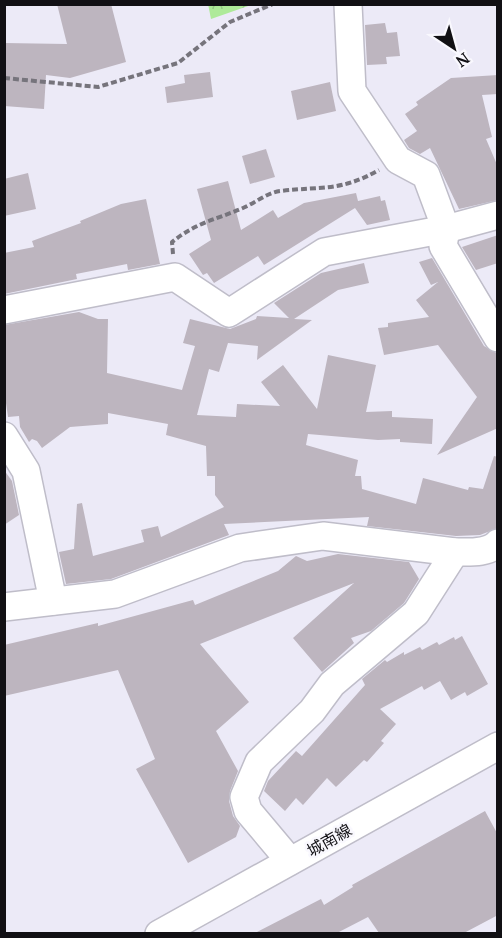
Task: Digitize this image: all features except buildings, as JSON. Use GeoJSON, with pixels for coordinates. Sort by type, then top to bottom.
{"type":"FeatureCollection","features":[{"type":"Feature","properties":{"kind":"street"},"geometry":{"type":"LineString","coordinates":[[348,4],[352,91],[398,160],[426,175],[446,229],[443,246],[498,338]]}},
{"type":"Feature","properties":{"kind":"street"},"geometry":{"type":"LineString","coordinates":[[4,310],[175,278],[229,313],[324,252],[446,229],[498,215]]}},
{"type":"Feature","properties":{"kind":"street"},"geometry":{"type":"LineString","coordinates":[[4,435],[26,471],[53,601]]}},
{"type":"Feature","properties":{"kind":"street"},"geometry":{"type":"LineString","coordinates":[[4,608],[115,594],[240,548],[322,536],[454,552],[476,552],[494,547],[498,543]]}},
{"type":"Feature","properties":{"kind":"street"},"geometry":{"type":"LineString","coordinates":[[290,861],[248,811],[244,797],[259,762],[312,711],[332,684],[416,613],[454,552]]}},
{"type":"Feature","properties":{"kind":"street","name":"城南線"},"geometry":{"type":"LineString","coordinates":[[159,933],[498,746]]}},
{"type":"Feature","properties":{"kind":"path"},"geometry":{"type":"LineString","coordinates":[[4,78],[99,87],[178,63],[230,22],[273,4]]}},
{"type":"Feature","properties":{"kind":"path"},"geometry":{"type":"LineString","coordinates":[[175,278],[172,242],[191,227],[243,208],[278,191],[310,190],[356,183],[398,160]]}},
{"type":"Feature","properties":{"kind":"green space"},"geometry":{"type":"Polygon","coordinates":[[[208,4],[251,4],[251,5],[211,19],[208,4]]]}}]}
